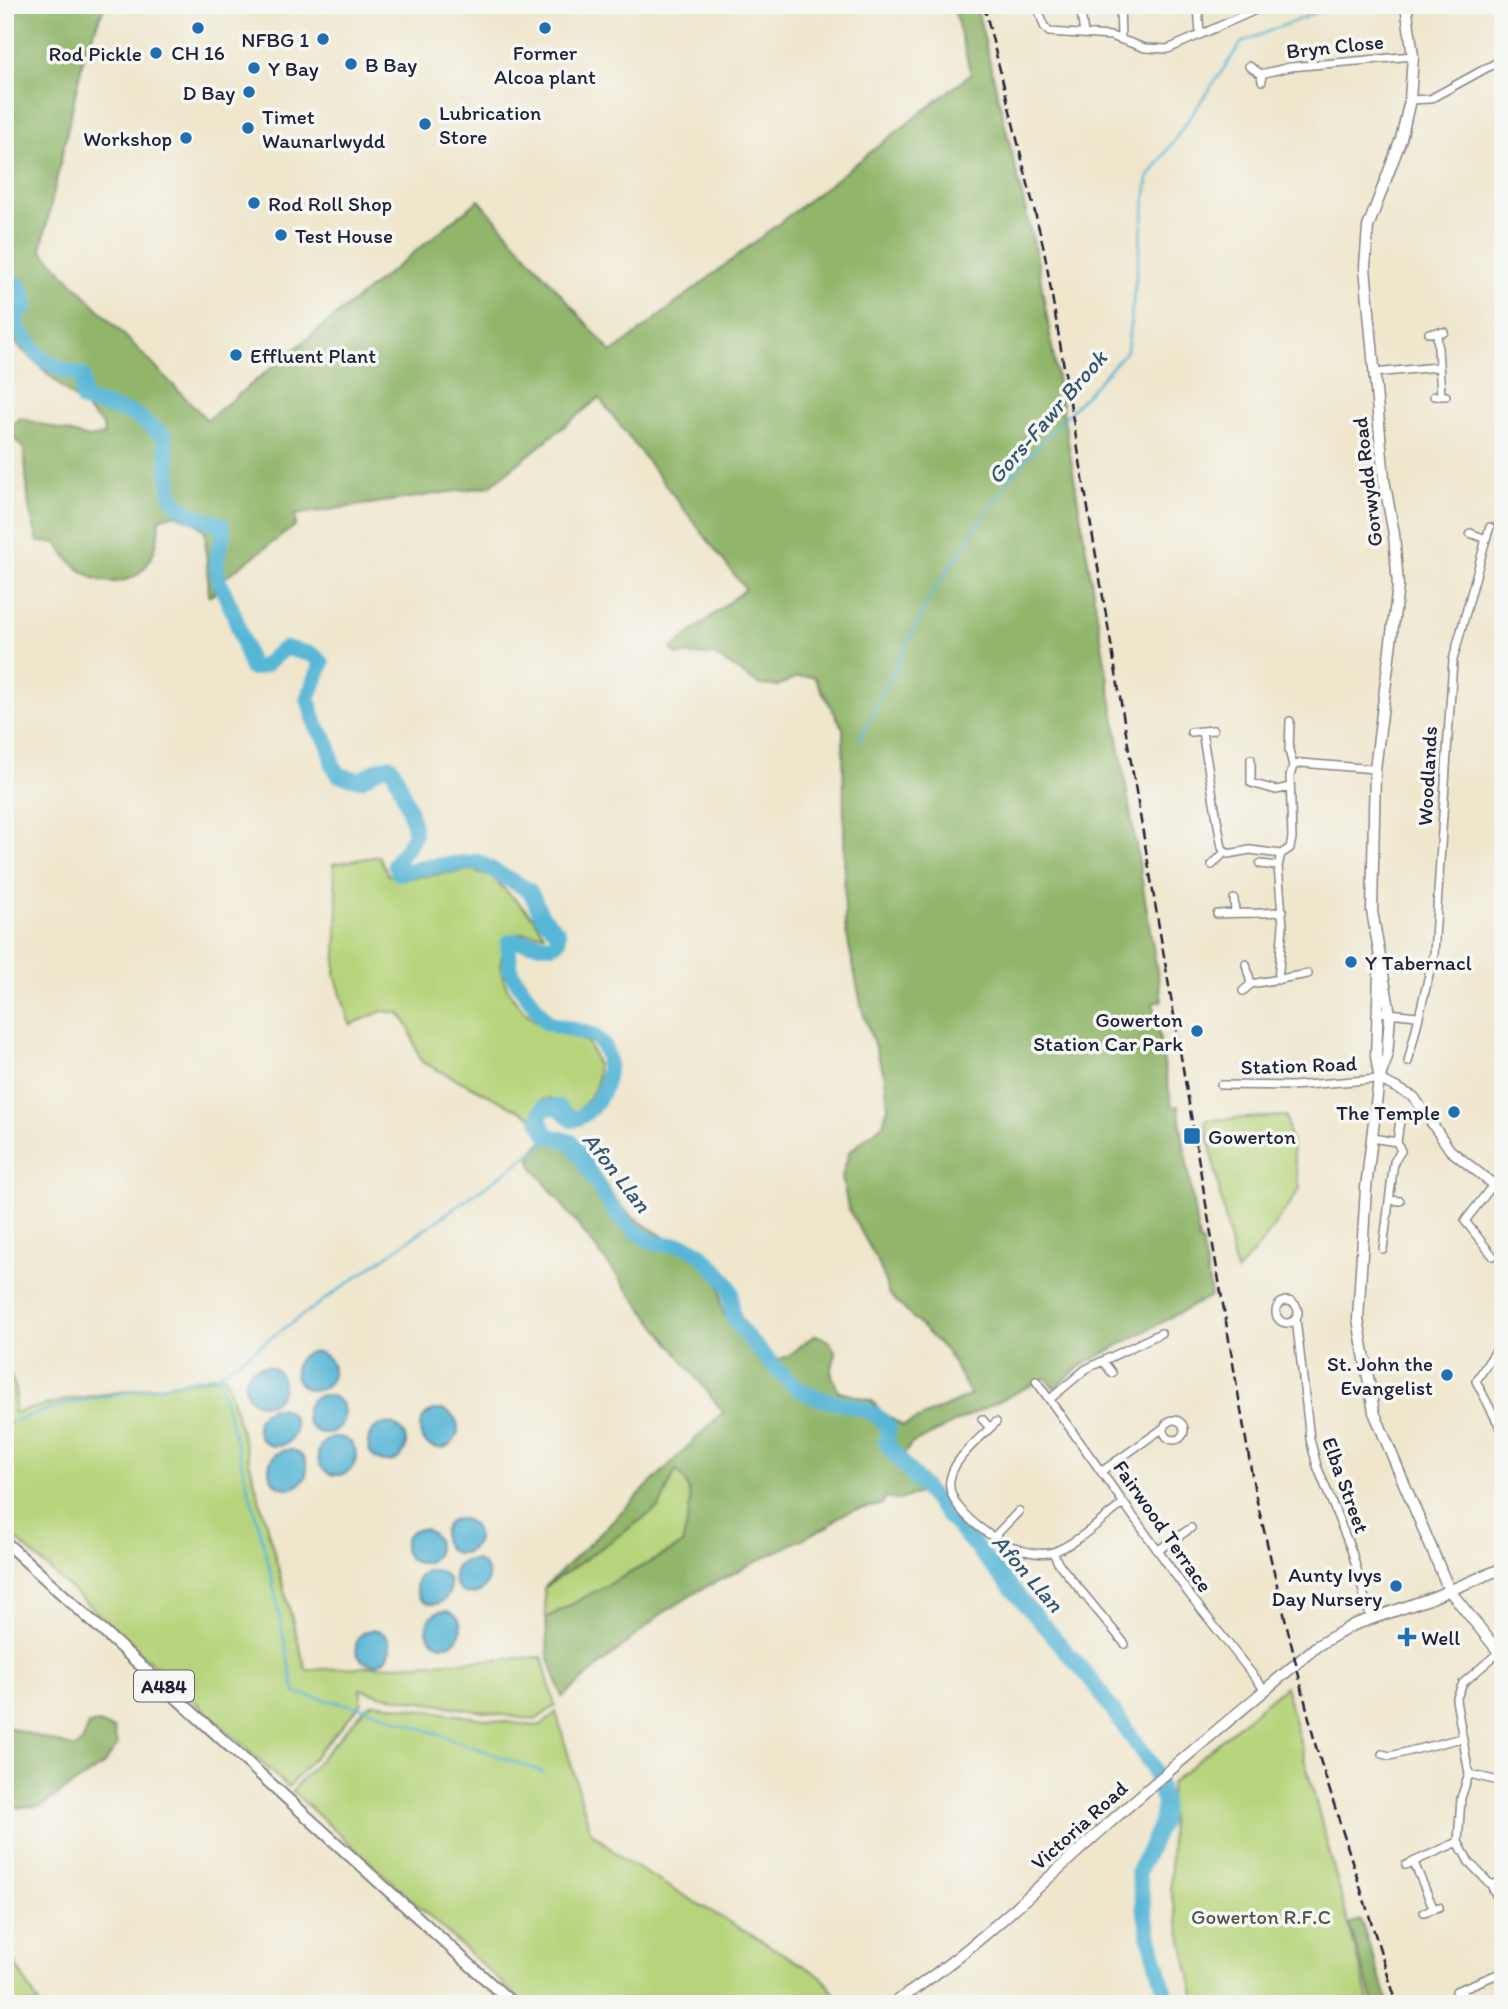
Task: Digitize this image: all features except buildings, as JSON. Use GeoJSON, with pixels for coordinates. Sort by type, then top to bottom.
{"type":"FeatureCollection","features":[{"type":"Feature","properties":{"kind":"main road","name":"Gorwydd Road"},"geometry":{"type":"LineString","coordinates":[[1406,5],[1413,56],[1410,100],[1401,139],[1368,227],[1365,267],[1398,586],[1375,769],[1372,911],[1384,1013],[1376,1056],[1379,1079],[1366,1188],[1358,1319],[1374,1412],[1449,1590],[1500,1655]]}},
{"type":"Feature","properties":{"kind":"main road","name":"A484"},"geometry":{"type":"LineString","coordinates":[[5,1542],[513,2004]]}},
{"type":"Feature","properties":{"kind":"main road","name":"Victoria Road"},"geometry":{"type":"LineString","coordinates":[[892,2004],[935,1977],[999,1925],[1264,1689],[1340,1631],[1503,1568]]}},
{"type":"Feature","properties":{"kind":"street"},"geometry":{"type":"LineString","coordinates":[[1037,5],[1044,26],[1049,32],[1121,38],[1157,51],[1168,50],[1266,5]]}},
{"type":"Feature","properties":{"kind":"street"},"geometry":{"type":"LineString","coordinates":[[1080,5],[1084,34]]}},
{"type":"Feature","properties":{"kind":"street"},"geometry":{"type":"LineString","coordinates":[[1120,5],[1121,38]]}},
{"type":"Feature","properties":{"kind":"street"},"geometry":{"type":"LineString","coordinates":[[1198,5],[1200,34]]}},
{"type":"Feature","properties":{"kind":"street","name":"Bryn Close"},"geometry":{"type":"LineString","coordinates":[[1249,66],[1262,78],[1290,67],[1413,56]]}},
{"type":"Feature","properties":{"kind":"street"},"geometry":{"type":"LineString","coordinates":[[1410,100],[1430,99],[1503,59]]}},
{"type":"Feature","properties":{"kind":"street"},"geometry":{"type":"LineString","coordinates":[[1437,333],[1440,396]]}},
{"type":"Feature","properties":{"kind":"street"},"geometry":{"type":"LineString","coordinates":[[1374,373],[1437,367]]}},
{"type":"Feature","properties":{"kind":"street","name":"Woodlands"},"geometry":{"type":"LineString","coordinates":[[1408,1062],[1406,1051],[1419,1026],[1417,1016],[1423,1009],[1434,954],[1453,660],[1490,527]]}},
{"type":"Feature","properties":{"kind":"street"},"geometry":{"type":"LineString","coordinates":[[1470,533],[1486,539]]}},
{"type":"Feature","properties":{"kind":"street"},"geometry":{"type":"LineString","coordinates":[[1278,980],[1283,911],[1278,866],[1281,855],[1290,848],[1292,838],[1290,787],[1293,766],[1289,750],[1290,721]]}},
{"type":"Feature","properties":{"kind":"street"},"geometry":{"type":"LineString","coordinates":[[1191,732],[1213,730]]}},
{"type":"Feature","properties":{"kind":"street"},"geometry":{"type":"LineString","coordinates":[[1202,732],[1225,852]]}},
{"type":"Feature","properties":{"kind":"street"},"geometry":{"type":"LineString","coordinates":[[1251,759],[1251,783],[1276,790],[1290,787]]}},
{"type":"Feature","properties":{"kind":"street"},"geometry":{"type":"LineString","coordinates":[[1293,766],[1301,762],[1375,769]]}},
{"type":"Feature","properties":{"kind":"street"},"geometry":{"type":"LineString","coordinates":[[1212,865],[1225,852],[1250,850],[1281,855]]}},
{"type":"Feature","properties":{"kind":"street"},"geometry":{"type":"LineString","coordinates":[[1260,864],[1278,866]]}},
{"type":"Feature","properties":{"kind":"street"},"geometry":{"type":"LineString","coordinates":[[1234,899],[1235,912]]}},
{"type":"Feature","properties":{"kind":"street"},"geometry":{"type":"LineString","coordinates":[[1217,914],[1235,912],[1256,916],[1283,911]]}},
{"type":"Feature","properties":{"kind":"street"},"geometry":{"type":"LineString","coordinates":[[1246,964],[1251,984]]}},
{"type":"Feature","properties":{"kind":"street"},"geometry":{"type":"LineString","coordinates":[[1243,991],[1251,984],[1308,974]]}},
{"type":"Feature","properties":{"kind":"street"},"geometry":{"type":"LineString","coordinates":[[1384,1013],[1417,1016]]}},
{"type":"Feature","properties":{"kind":"street"},"geometry":{"type":"LineString","coordinates":[[1379,1079],[1414,1097],[1450,1150],[1503,1192]]}},
{"type":"Feature","properties":{"kind":"street","name":"Station Road"},"geometry":{"type":"LineString","coordinates":[[1221,1085],[1292,1086],[1379,1079]]}},
{"type":"Feature","properties":{"kind":"street"},"geometry":{"type":"LineString","coordinates":[[1383,1249],[1394,1162],[1401,1152],[1397,1142],[1400,1120]]}},
{"type":"Feature","properties":{"kind":"street"},"geometry":{"type":"LineString","coordinates":[[1372,1138],[1397,1142]]}},
{"type":"Feature","properties":{"kind":"street"},"geometry":{"type":"LineString","coordinates":[[1493,1185],[1465,1221],[1493,1256]]}},
{"type":"Feature","properties":{"kind":"street"},"geometry":{"type":"LineString","coordinates":[[1389,1200],[1400,1201]]}},
{"type":"Feature","properties":{"kind":"street","name":"Elba Street"},"geometry":{"type":"LineString","coordinates":[[1296,1319],[1312,1448],[1352,1552],[1371,1620]]}},
{"type":"Feature","properties":{"kind":"street"},"geometry":{"type":"LineString","coordinates":[[1050,1399],[1086,1369],[1161,1333]]}},
{"type":"Feature","properties":{"kind":"street"},"geometry":{"type":"LineString","coordinates":[[1503,1340],[1478,1373],[1476,1381],[1503,1433]]}},
{"type":"Feature","properties":{"kind":"street"},"geometry":{"type":"LineString","coordinates":[[1103,1361],[1112,1373]]}},
{"type":"Feature","properties":{"kind":"street","name":"Fairwood Terrace"},"geometry":{"type":"LineString","coordinates":[[1036,1381],[1157,1551],[1264,1689]]}},
{"type":"Feature","properties":{"kind":"street"},"geometry":{"type":"LineString","coordinates":[[982,1419],[990,1428]]}},
{"type":"Feature","properties":{"kind":"street"},"geometry":{"type":"LineString","coordinates":[[996,1422],[954,1468],[949,1481],[952,1496],[993,1538],[1010,1548],[1029,1553],[1052,1552],[1124,1503]]}},
{"type":"Feature","properties":{"kind":"street"},"geometry":{"type":"LineString","coordinates":[[1102,1471],[1165,1427]]}},
{"type":"Feature","properties":{"kind":"street"},"geometry":{"type":"LineString","coordinates":[[993,1538],[1020,1511]]}},
{"type":"Feature","properties":{"kind":"street"},"geometry":{"type":"LineString","coordinates":[[1157,1551],[1191,1528]]}},
{"type":"Feature","properties":{"kind":"street"},"geometry":{"type":"LineString","coordinates":[[1052,1552],[1058,1563],[1122,1633],[1125,1644]]}},
{"type":"Feature","properties":{"kind":"street"},"geometry":{"type":"LineString","coordinates":[[1500,1655],[1463,1683],[1456,1700],[1469,1774],[1461,1798],[1458,1842],[1469,1862],[1491,1885],[1500,1903],[1503,1940]]}},
{"type":"Feature","properties":{"kind":"street"},"geometry":{"type":"LineString","coordinates":[[1387,1758],[1462,1738]]}},
{"type":"Feature","properties":{"kind":"street"},"geometry":{"type":"LineString","coordinates":[[1469,1774],[1503,1782]]}},
{"type":"Feature","properties":{"kind":"street"},"geometry":{"type":"LineString","coordinates":[[1424,1912],[1436,1907],[1410,1864],[1458,1842]]}},
{"type":"Feature","properties":{"kind":"street"},"geometry":{"type":"LineString","coordinates":[[1491,1885],[1503,1880]]}},
{"type":"Feature","properties":{"kind":"street"},"geometry":{"type":"LineString","coordinates":[[1465,2004],[1459,1990],[1503,1972]]}},
{"type":"Feature","properties":{"kind":"green space"},"geometry":{"type":"Polygon","coordinates":[[[7,5],[105,5],[84,55],[41,250],[207,420],[479,200],[612,353],[971,74],[953,5],[976,5],[1037,258],[1162,1000],[1153,1003],[1172,1107],[1178,1106],[1199,1242],[1202,1242],[1211,1296],[1082,1365],[1054,1388],[1046,1378],[911,1444],[904,1455],[933,1488],[899,1500],[885,1497],[882,1505],[847,1513],[830,1525],[700,1590],[660,1615],[562,1697],[548,1655],[546,1618],[682,1545],[690,1505],[690,1496],[683,1478],[676,1470],[659,1507],[544,1588],[723,1412],[532,1166],[530,1153],[554,1132],[576,1145],[585,1154],[621,1206],[646,1226],[688,1252],[712,1274],[720,1287],[722,1308],[728,1322],[738,1337],[757,1354],[772,1359],[787,1357],[817,1335],[829,1341],[836,1353],[831,1372],[838,1391],[872,1401],[883,1413],[903,1426],[971,1395],[947,1352],[889,1294],[879,1264],[848,1208],[842,1177],[849,1152],[883,1124],[888,1107],[885,1077],[862,1009],[845,926],[843,728],[814,677],[798,677],[777,686],[760,685],[714,655],[677,655],[671,649],[745,589],[599,398],[490,486],[295,515],[296,525],[215,585],[214,594],[209,596],[205,531],[196,523],[175,514],[159,519],[156,544],[148,563],[136,575],[121,581],[104,581],[87,575],[71,562],[57,543],[38,542],[29,508],[24,450],[8,430],[20,418],[89,438],[104,435],[103,425],[17,345],[5,304],[7,5]]]}},
{"type":"Feature","properties":{"kind":"green space"},"geometry":{"type":"Polygon","coordinates":[[[379,856],[388,875],[404,879],[471,870],[492,877],[533,917],[544,934],[520,933],[509,938],[502,956],[501,970],[509,991],[532,1018],[550,1030],[587,1042],[596,1061],[597,1079],[591,1096],[576,1112],[549,1098],[539,1101],[534,1110],[534,1118],[422,1062],[408,1026],[399,1013],[382,1011],[350,1025],[335,974],[338,909],[333,864],[379,856]]]}},
{"type":"Feature","properties":{"kind":"green space"},"geometry":{"type":"Polygon","coordinates":[[[1286,1116],[1300,1189],[1262,1243],[1236,1272],[1205,1120],[1286,1116]]]}},
{"type":"Feature","properties":{"kind":"green space"},"geometry":{"type":"Polygon","coordinates":[[[5,1364],[16,1389],[14,1413],[66,1400],[226,1376],[306,1670],[542,1657],[555,1706],[535,1720],[383,1696],[360,1689],[362,1703],[288,1787],[5,1529],[5,1364]]]}},
{"type":"Feature","properties":{"kind":"green space"},"geometry":{"type":"Polygon","coordinates":[[[677,1469],[691,1496],[690,1514],[682,1545],[546,1618],[544,1588],[659,1507],[677,1469]]]}},
{"type":"Feature","properties":{"kind":"green space","name":"Gowerton R.F.C"},"geometry":{"type":"Polygon","coordinates":[[[1285,1686],[1370,2004],[1196,2004],[1171,1890],[1170,1784],[1285,1686]]]}},
{"type":"Feature","properties":{"kind":"green space"},"geometry":{"type":"Polygon","coordinates":[[[374,1703],[535,1726],[542,1725],[556,1712],[590,1830],[622,1859],[821,1976],[842,2004],[525,2004],[292,1791],[367,1706],[374,1703]]]}},
{"type":"Feature","properties":{"kind":"green space"},"geometry":{"type":"Polygon","coordinates":[[[97,1723],[114,1729],[117,1746],[103,1765],[41,1806],[5,1808],[5,1726],[75,1748],[82,1743],[88,1725],[97,1723]]]}},
{"type":"Feature","properties":{"kind":"green space"},"geometry":{"type":"Polygon","coordinates":[[[1360,1919],[1389,2004],[1374,2004],[1349,1924],[1360,1919]]]}},
{"type":"Feature","properties":{"kind":"green space"},"geometry":{"type":"Polygon","coordinates":[[[5,1947],[39,2004],[5,2004],[5,1947]]]}},
{"type":"Feature","properties":{"kind":"water"},"geometry":{"type":"Polygon","coordinates":[[[314,1352],[328,1357],[333,1371],[328,1385],[314,1390],[300,1385],[295,1371],[300,1357],[314,1352]]]}},
{"type":"Feature","properties":{"kind":"water"},"geometry":{"type":"Polygon","coordinates":[[[264,1366],[278,1371],[283,1385],[278,1399],[264,1404],[250,1399],[245,1385],[250,1371],[264,1366]]]}},
{"type":"Feature","properties":{"kind":"water"},"geometry":{"type":"Polygon","coordinates":[[[325,1395],[339,1400],[344,1414],[339,1428],[325,1433],[311,1428],[306,1414],[311,1400],[325,1395]]]}},
{"type":"Feature","properties":{"kind":"water"},"geometry":{"type":"Polygon","coordinates":[[[276,1408],[290,1413],[295,1427],[290,1441],[276,1446],[262,1441],[257,1427],[262,1413],[276,1408]]]}},
{"type":"Feature","properties":{"kind":"water"},"geometry":{"type":"Polygon","coordinates":[[[439,1410],[453,1415],[458,1429],[453,1443],[439,1448],[425,1443],[420,1429],[425,1415],[439,1410]]]}},
{"type":"Feature","properties":{"kind":"water"},"geometry":{"type":"Polygon","coordinates":[[[387,1424],[401,1429],[406,1443],[401,1457],[387,1462],[373,1457],[368,1443],[373,1429],[387,1424]]]}},
{"type":"Feature","properties":{"kind":"water"},"geometry":{"type":"Polygon","coordinates":[[[337,1437],[351,1442],[356,1456],[351,1470],[337,1475],[323,1470],[318,1456],[323,1442],[337,1437]]]}},
{"type":"Feature","properties":{"kind":"water"},"geometry":{"type":"Polygon","coordinates":[[[288,1450],[302,1455],[307,1469],[302,1483],[288,1488],[274,1483],[269,1469],[274,1455],[288,1450]]]}},
{"type":"Feature","properties":{"kind":"water"},"geometry":{"type":"Polygon","coordinates":[[[460,1519],[472,1524],[477,1536],[472,1548],[460,1553],[448,1548],[443,1536],[448,1524],[460,1519]]]}},
{"type":"Feature","properties":{"kind":"water"},"geometry":{"type":"Polygon","coordinates":[[[421,1529],[433,1534],[438,1546],[433,1558],[421,1563],[409,1558],[404,1546],[409,1534],[421,1529]]]}},
{"type":"Feature","properties":{"kind":"water"},"geometry":{"type":"Polygon","coordinates":[[[471,1560],[483,1565],[488,1577],[483,1589],[471,1594],[459,1589],[454,1577],[459,1565],[471,1560]]]}},
{"type":"Feature","properties":{"kind":"water"},"geometry":{"type":"Polygon","coordinates":[[[433,1570],[445,1575],[450,1587],[445,1599],[433,1604],[421,1599],[416,1587],[421,1575],[433,1570]]]}},
{"type":"Feature","properties":{"kind":"water"},"geometry":{"type":"Polygon","coordinates":[[[444,1611],[456,1616],[461,1628],[456,1640],[444,1645],[432,1640],[427,1628],[432,1616],[444,1611]]]}},
{"type":"Feature","properties":{"kind":"water"},"geometry":{"type":"Polygon","coordinates":[[[373,1630],[385,1635],[390,1647],[385,1659],[373,1664],[361,1659],[356,1647],[361,1635],[373,1630]]]}},
{"type":"Feature","properties":{"kind":"waterway","name":"Gors-Fawr Brook"},"geometry":{"type":"LineString","coordinates":[[859,741],[931,595],[1015,471],[1127,351],[1148,178],[1242,42],[1335,5]]}},
{"type":"Feature","properties":{"kind":"waterway","name":"Afon Llan"},"geometry":{"type":"LineString","coordinates":[[5,283],[11,279],[22,289],[26,305],[15,318],[15,323],[35,351],[50,364],[82,375],[83,400],[134,414],[165,437],[171,496],[187,511],[222,525],[223,534],[216,563],[219,581],[234,614],[251,668],[266,664],[286,648],[313,655],[322,663],[308,698],[316,726],[328,743],[333,766],[339,775],[361,780],[380,768],[390,766],[405,799],[414,835],[395,864],[399,873],[423,867],[478,862],[530,891],[542,916],[558,932],[558,941],[551,945],[513,941],[508,943],[511,973],[547,1023],[595,1037],[603,1046],[608,1071],[600,1096],[583,1115],[572,1120],[558,1107],[543,1108],[539,1119],[547,1135],[571,1142],[605,1198],[638,1233],[651,1241],[682,1245],[694,1250],[723,1277],[731,1292],[734,1318],[764,1355],[793,1384],[810,1395],[860,1408],[881,1419],[889,1429],[886,1441],[891,1450],[1092,1681],[1152,1766],[1164,1803],[1161,1823],[1138,1873],[1149,1934],[1168,2004]]}},
{"type":"Feature","properties":{"kind":"waterway"},"geometry":{"type":"LineString","coordinates":[[5,1424],[66,1404],[218,1375],[555,1137]]}},
{"type":"Feature","properties":{"kind":"waterway"},"geometry":{"type":"LineString","coordinates":[[218,1375],[270,1569],[295,1693],[368,1709],[543,1772]]}},
{"type":"Feature","properties":{"kind":"railway"},"geometry":{"type":"LineString","coordinates":[[984,5],[1044,249],[1255,1493],[1316,1747],[1397,2004]]}},
{"type":"Feature","properties":{"kind":"place","name":"CH 16"},"geometry":{"type":"Point","coordinates":[198,28]}},
{"type":"Feature","properties":{"kind":"place","name":"Former Alcoa plant"},"geometry":{"type":"Point","coordinates":[545,28]}},
{"type":"Feature","properties":{"kind":"place","name":"NFBG 1"},"geometry":{"type":"Point","coordinates":[323,39]}},
{"type":"Feature","properties":{"kind":"place","name":"Rod Pickle"},"geometry":{"type":"Point","coordinates":[156,53]}},
{"type":"Feature","properties":{"kind":"place","name":"B Bay"},"geometry":{"type":"Point","coordinates":[351,64]}},
{"type":"Feature","properties":{"kind":"place","name":"Y Bay"},"geometry":{"type":"Point","coordinates":[254,68]}},
{"type":"Feature","properties":{"kind":"place","name":"D Bay"},"geometry":{"type":"Point","coordinates":[249,92]}},
{"type":"Feature","properties":{"kind":"place","name":"Lubrication Store"},"geometry":{"type":"Point","coordinates":[425,124]}},
{"type":"Feature","properties":{"kind":"place","name":"Timet Waunarlwydd"},"geometry":{"type":"Point","coordinates":[248,128]}},
{"type":"Feature","properties":{"kind":"place","name":"Workshop"},"geometry":{"type":"Point","coordinates":[186,138]}},
{"type":"Feature","properties":{"kind":"place","name":"Rod Roll Shop"},"geometry":{"type":"Point","coordinates":[254,203]}},
{"type":"Feature","properties":{"kind":"place","name":"Test House"},"geometry":{"type":"Point","coordinates":[281,235]}},
{"type":"Feature","properties":{"kind":"place","name":"Effluent Plant"},"geometry":{"type":"Point","coordinates":[236,355]}},
{"type":"Feature","properties":{"kind":"place","name":"Y Tabernacl"},"geometry":{"type":"Point","coordinates":[1351,962]}},
{"type":"Feature","properties":{"kind":"place","name":"Gowerton Station Car Park"},"geometry":{"type":"Point","coordinates":[1197,1031]}},
{"type":"Feature","properties":{"kind":"place","name":"The Temple"},"geometry":{"type":"Point","coordinates":[1454,1112]}},
{"type":"Feature","properties":{"kind":"place","name":"Gowerton"},"geometry":{"type":"Point","coordinates":[1192,1136]}},
{"type":"Feature","properties":{"kind":"place","name":"St. John the Evangelist"},"geometry":{"type":"Point","coordinates":[1447,1375]}},
{"type":"Feature","properties":{"kind":"place","name":"Aunty Ivys Day Nursery"},"geometry":{"type":"Point","coordinates":[1396,1586]}},
{"type":"Feature","properties":{"kind":"place","name":"Well"},"geometry":{"type":"Point","coordinates":[1407,1637]}}]}
